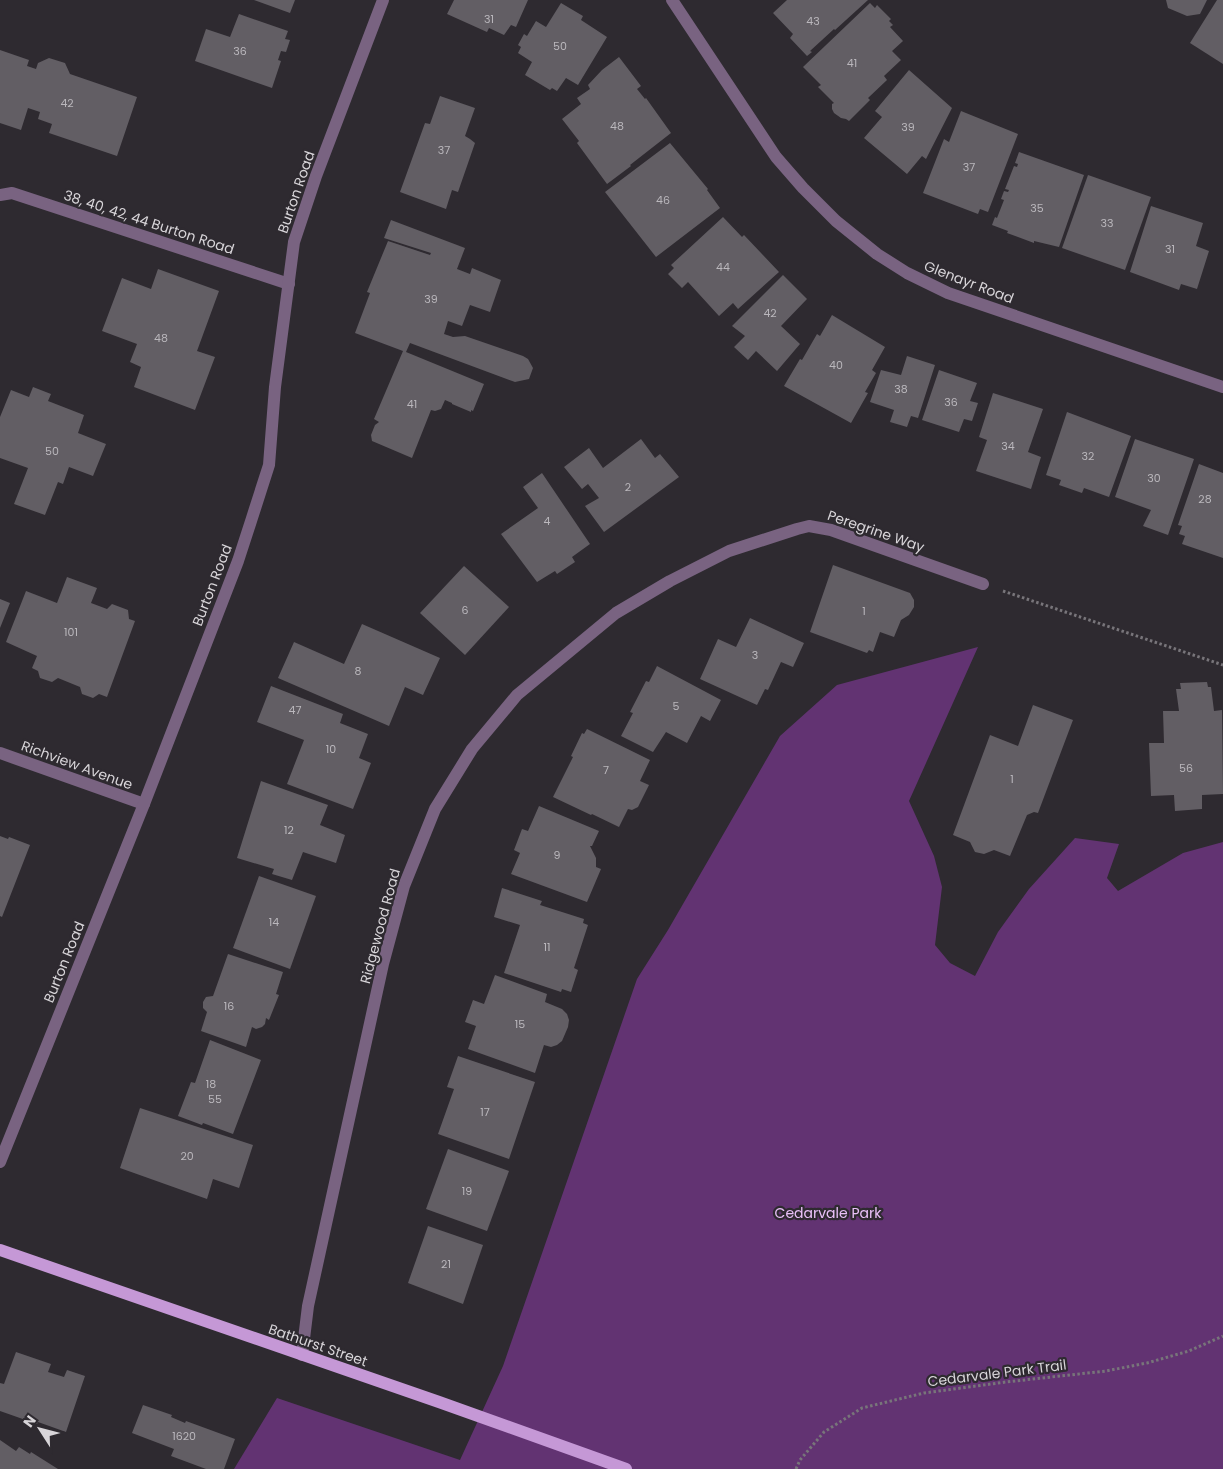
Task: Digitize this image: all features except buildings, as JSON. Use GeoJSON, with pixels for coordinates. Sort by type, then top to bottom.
{"type":"FeatureCollection","features":[{"type":"Feature","properties":{"kind":"main road","name":"Bathurst Street"},"geometry":{"type":"LineString","coordinates":[[0,1250],[626,1469]]}},
{"type":"Feature","properties":{"kind":"street","name":"Burton Road"},"geometry":{"type":"LineString","coordinates":[[0,1162],[144,804],[238,561],[269,465],[275,386],[294,242],[316,176],[383,0]]}},
{"type":"Feature","properties":{"kind":"street","name":"Glenayr Road"},"geometry":{"type":"LineString","coordinates":[[672,0],[776,157],[803,188],[836,221],[877,254],[907,273],[948,293],[1223,387]]}},
{"type":"Feature","properties":{"kind":"street","name":"38, 40, 42, 44 Burton Road"},"geometry":{"type":"LineString","coordinates":[[0,195],[12,193],[289,284]]}},
{"type":"Feature","properties":{"kind":"street","name":"Peregrine Way"},"geometry":{"type":"LineString","coordinates":[[729,551],[797,528],[816,526],[983,584]]}},
{"type":"Feature","properties":{"kind":"street","name":"Ridgewood Road"},"geometry":{"type":"LineString","coordinates":[[302,1355],[308,1306],[383,964],[404,886],[436,809],[472,749],[518,695],[616,613],[670,581],[729,551]]}},
{"type":"Feature","properties":{"kind":"street","name":"Richview Avenue"},"geometry":{"type":"LineString","coordinates":[[0,753],[144,804]]}},
{"type":"Feature","properties":{"kind":"path"},"geometry":{"type":"LineString","coordinates":[[983,584],[1223,665]]}},
{"type":"Feature","properties":{"kind":"path","name":"Cedarvale Park Trail"},"geometry":{"type":"LineString","coordinates":[[796,1469],[800,1460],[824,1432],[862,1408],[924,1393],[1106,1371],[1147,1363],[1189,1351],[1223,1336]]}},
{"type":"Feature","properties":{"kind":"green space","name":"Cedarvale Park"},"geometry":{"type":"Polygon","coordinates":[[[978,647],[909,801],[934,856],[942,887],[935,945],[950,963],[975,976],[998,932],[1029,889],[1075,838],[1119,844],[1107,878],[1118,891],[1183,853],[1223,842],[1223,1469],[234,1469],[277,1398],[460,1460],[503,1366],[637,979],[668,930],[780,736],[837,685],[978,647]]]}}]}
